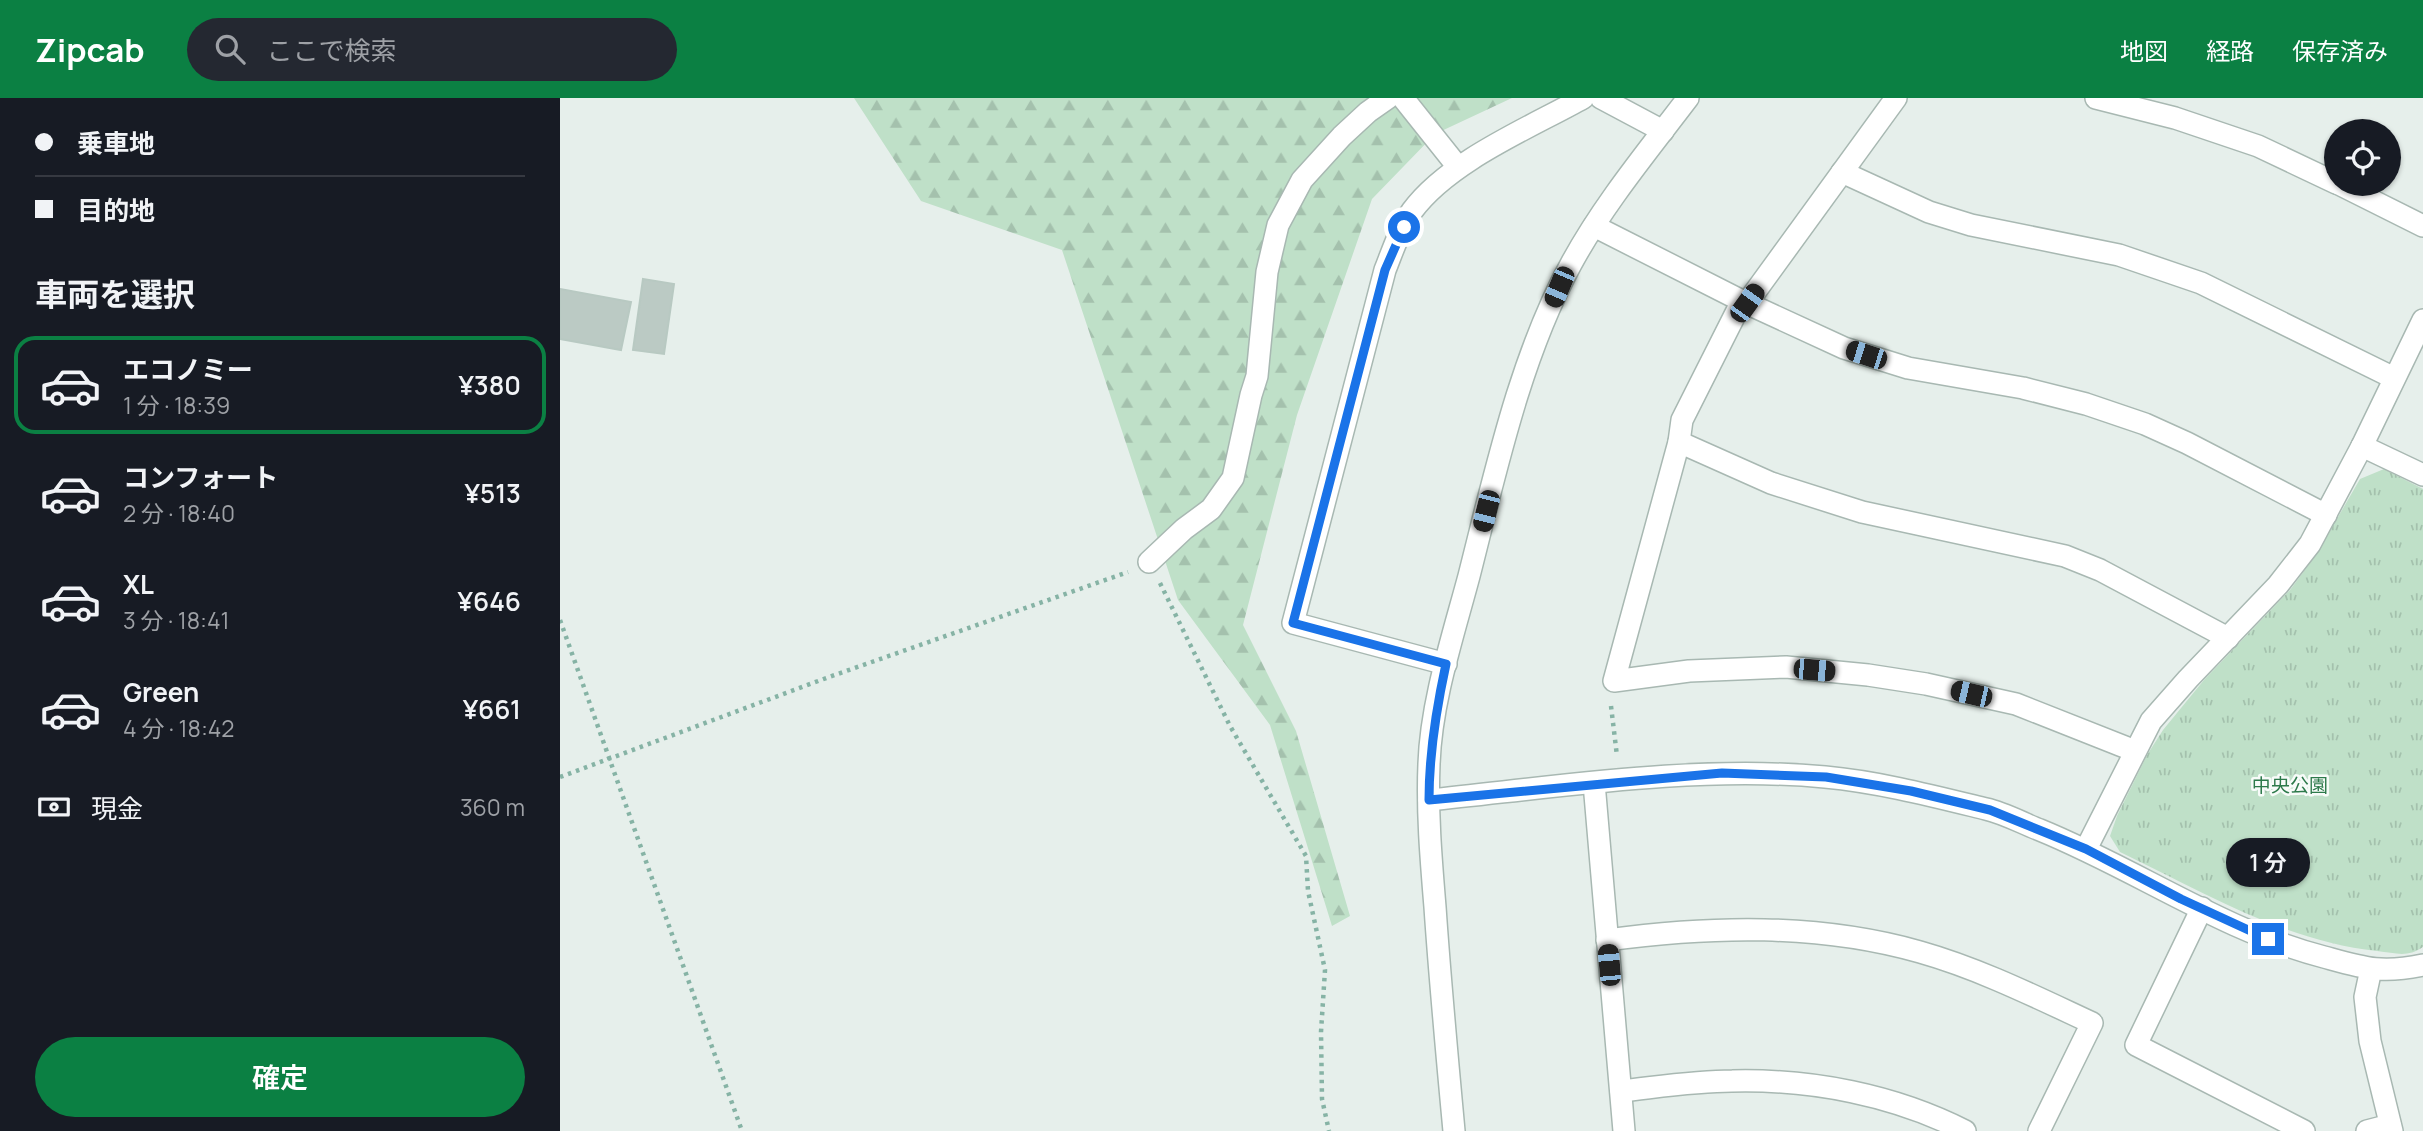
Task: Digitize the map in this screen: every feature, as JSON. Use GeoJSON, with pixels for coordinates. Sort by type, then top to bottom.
{"type":"FeatureCollection","features":[{"type":"Feature","properties":{"kind":"street"},"geometry":{"type":"LineString","coordinates":[[1149,562],[1184,529],[1211,509],[1233,478],[1251,395],[1258,376],[1268,272],[1278,225],[1302,180],[1342,136],[1388,98]]}},
{"type":"Feature","properties":{"kind":"street"},"geometry":{"type":"LineString","coordinates":[[1403,98],[1458,167]]}},
{"type":"Feature","properties":{"kind":"street"},"geometry":{"type":"LineString","coordinates":[[1446,664],[1293,623],[1385,270],[1411,213],[1423,198],[1458,167],[1583,98]]}},
{"type":"Feature","properties":{"kind":"street"},"geometry":{"type":"LineString","coordinates":[[1601,98],[1662,131]]}},
{"type":"Feature","properties":{"kind":"street"},"geometry":{"type":"LineString","coordinates":[[1454,1131],[1438,954],[1429,800],[1433,727],[1446,664],[1505,434],[1536,340],[1571,263],[1594,226],[1688,98]]}},
{"type":"Feature","properties":{"kind":"street"},"geometry":{"type":"LineString","coordinates":[[1896,98],[1744,302],[1682,420],[1679,442],[1614,681],[1689,671],[1786,667],[1868,675],[1926,684],[2016,704],[2135,751]]}},
{"type":"Feature","properties":{"kind":"street"},"geometry":{"type":"LineString","coordinates":[[2096,98],[2175,118],[2258,146],[2324,177]]}},
{"type":"Feature","properties":{"kind":"street"},"geometry":{"type":"LineString","coordinates":[[1842,172],[1929,212],[1971,225],[2119,255],[2201,283],[2394,378]]}},
{"type":"Feature","properties":{"kind":"street"},"geometry":{"type":"LineString","coordinates":[[2364,196],[2423,226]]}},
{"type":"Feature","properties":{"kind":"street"},"geometry":{"type":"LineString","coordinates":[[1594,226],[1744,302],[1844,348],[1909,368],[2023,388],[2086,404],[2145,424],[2326,515]]}},
{"type":"Feature","properties":{"kind":"street"},"geometry":{"type":"LineString","coordinates":[[2086,849],[2151,721],[2278,584],[2310,544],[2362,446],[2423,320]]}},
{"type":"Feature","properties":{"kind":"street"},"geometry":{"type":"LineString","coordinates":[[1679,442],[1771,483],[1862,512],[2064,556],[2101,570],[2228,638]]}},
{"type":"Feature","properties":{"kind":"street"},"geometry":{"type":"LineString","coordinates":[[2362,446],[2423,475]]}},
{"type":"Feature","properties":{"kind":"street"},"geometry":{"type":"LineString","coordinates":[[1429,800],[1722,773],[1826,777],[1911,791],[1990,810],[2086,849],[2287,948],[2371,969],[2397,970],[2423,965]]}},
{"type":"Feature","properties":{"kind":"street"},"geometry":{"type":"LineString","coordinates":[[1594,783],[1624,1131]]}},
{"type":"Feature","properties":{"kind":"street"},"geometry":{"type":"LineString","coordinates":[[2202,908],[2137,1045],[2304,1131]]}},
{"type":"Feature","properties":{"kind":"street"},"geometry":{"type":"LineString","coordinates":[[1607,940],[1656,933],[1730,929],[1823,933],[1920,952],[1986,974],[2092,1023],[2039,1131]]}},
{"type":"Feature","properties":{"kind":"street"},"geometry":{"type":"LineString","coordinates":[[2368,1131],[2391,1128],[2370,1041],[2365,997],[2371,969]]}},
{"type":"Feature","properties":{"kind":"street"},"geometry":{"type":"LineString","coordinates":[[1620,1091],[1729,1081],[1794,1083],[1867,1095],[1940,1119],[1965,1131]]}},
{"type":"Feature","properties":{"kind":"path"},"geometry":{"type":"LineString","coordinates":[[560,777],[842,672],[1112,579],[1149,562],[1230,726],[1306,856],[1308,891],[1325,970],[1321,1032],[1322,1099],[1329,1131]]}},
{"type":"Feature","properties":{"kind":"path"},"geometry":{"type":"LineString","coordinates":[[560,620],[743,1131]]}},
{"type":"Feature","properties":{"kind":"path"},"geometry":{"type":"LineString","coordinates":[[1614,681],[1611,696],[1619,782]]}},
{"type":"Feature","properties":{"kind":"green space"},"geometry":{"type":"Polygon","coordinates":[[[854,98],[1512,98],[1435,134],[1372,199],[1297,415],[1243,625],[1296,731],[1350,916],[1332,926],[1270,725],[1178,600],[1062,250],[921,201],[854,98]]]}},
{"type":"Feature","properties":{"kind":"green space","name":"中央公園"},"geometry":{"type":"Polygon","coordinates":[[[2384,469],[2423,489],[2423,947],[2412,953],[2401,954],[2343,946],[2277,926],[2120,852],[2110,836],[2147,755],[2163,730],[2204,680],[2290,590],[2316,555],[2360,479],[2384,469]]]}},
{"type":"Feature","properties":{"kind":"building"},"geometry":{"type":"Polygon","coordinates":[[[643,279],[674,284],[664,354],[633,350],[643,279]]]}},
{"type":"Feature","properties":{"kind":"building"},"geometry":{"type":"Polygon","coordinates":[[[560,289],[631,302],[621,350],[560,339],[560,289]]]}},
{"type":"Feature","properties":{"kind":"route"},"geometry":{"type":"LineString","coordinates":[[1404,227],[1385,270],[1293,623],[1446,664],[1433,727],[1429,800],[1722,773],[1826,777],[1911,791],[1990,810],[2086,849],[2181,899],[2268,939]]}}]}
